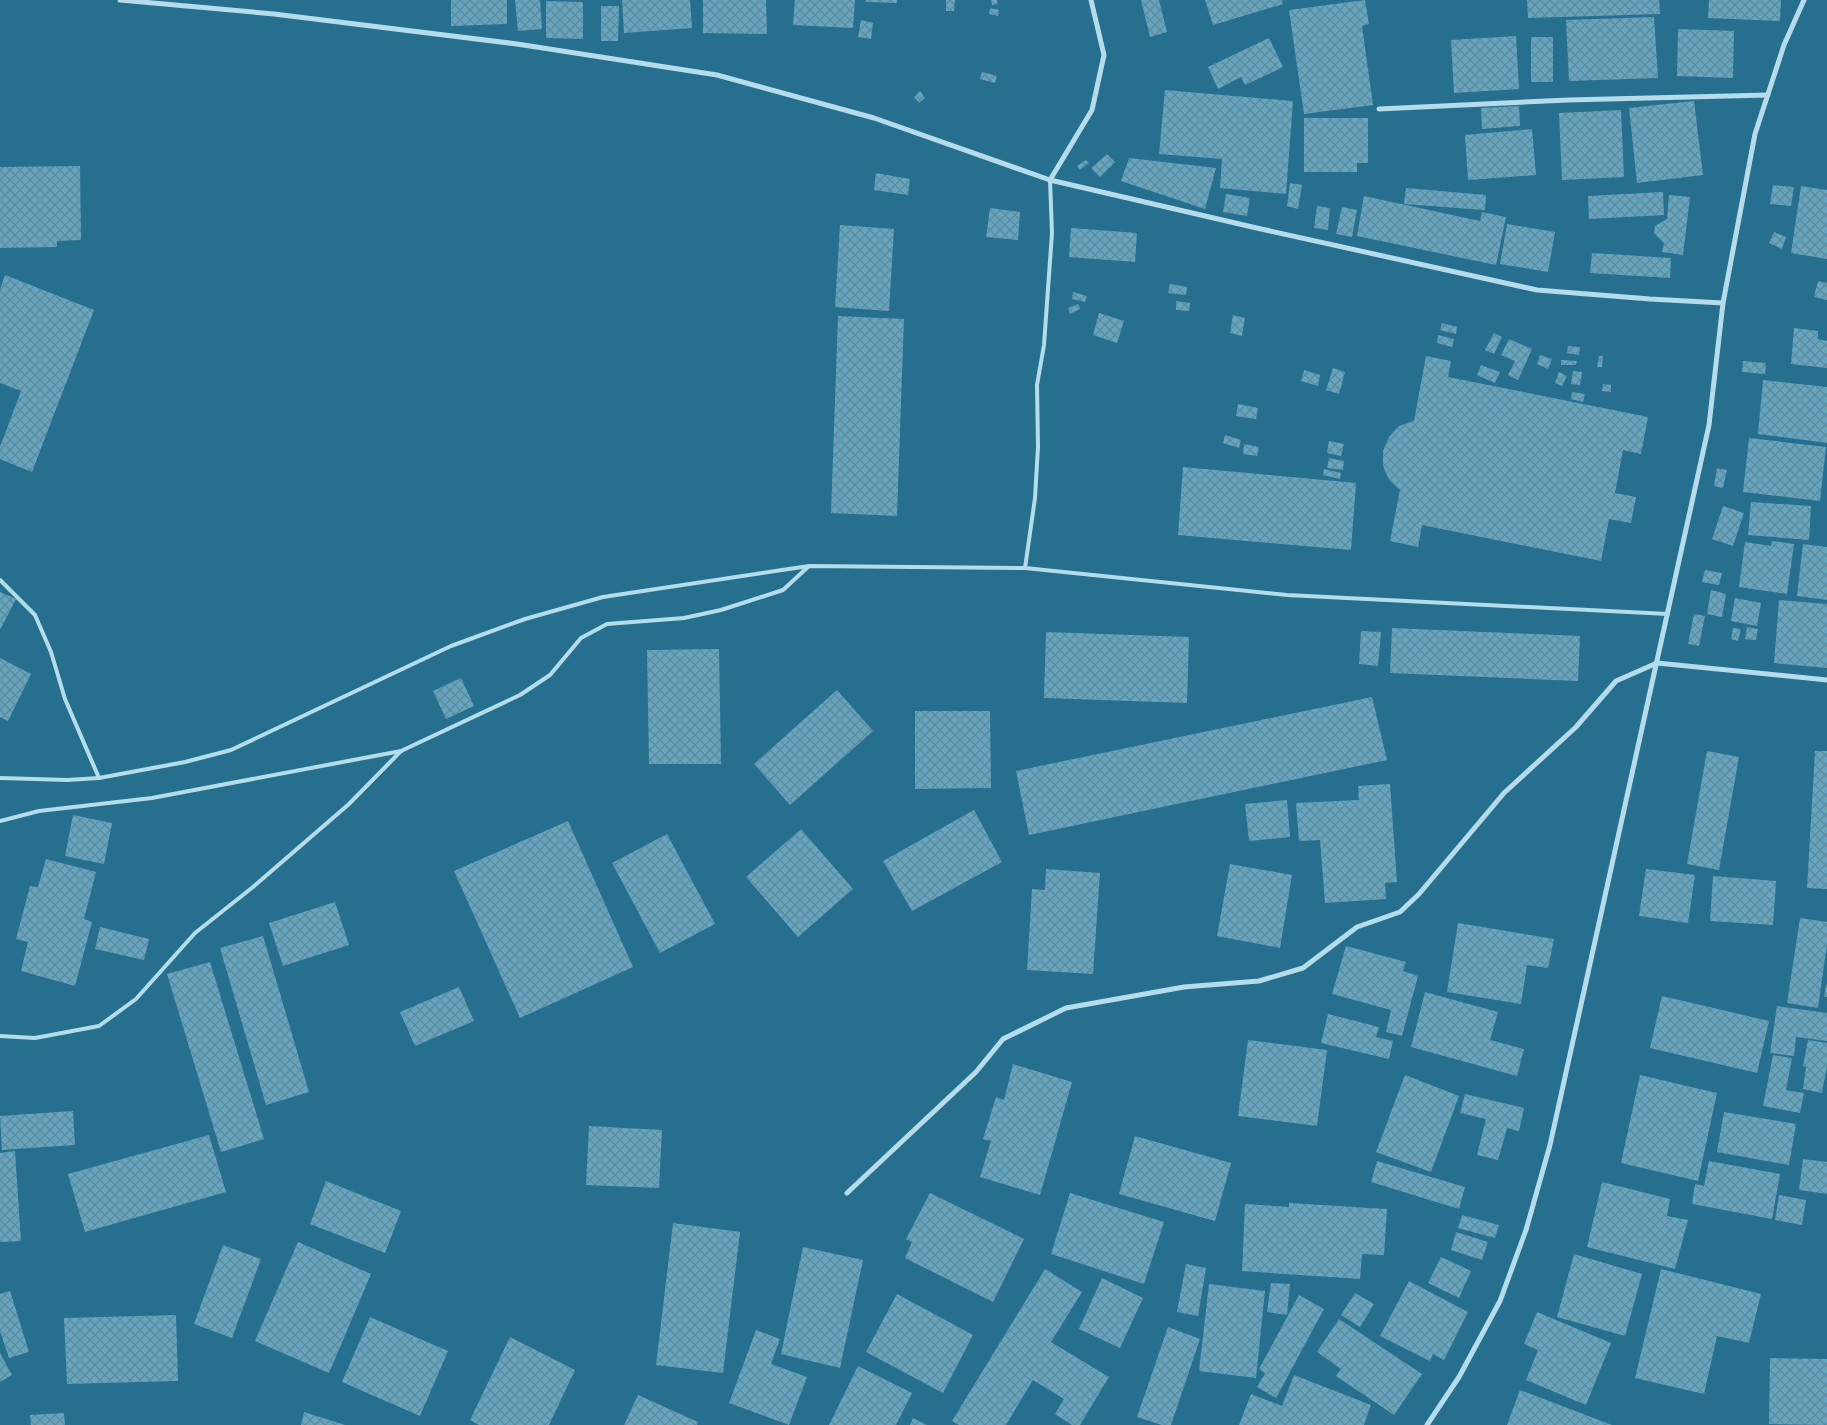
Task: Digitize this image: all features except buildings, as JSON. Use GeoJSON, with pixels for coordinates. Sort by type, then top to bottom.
{"type":"FeatureCollection","features":[{"type":"Feature","properties":{"kind":"street"},"geometry":{"type":"LineString","coordinates":[[120,0],[274,14],[516,44],[717,75],[874,118],[1050,180],[1261,229],[1537,290],[1723,303]]}},
{"type":"Feature","properties":{"kind":"street"},"geometry":{"type":"LineString","coordinates":[[1050,180],[1092,110],[1104,55],[1091,0]]}},
{"type":"Feature","properties":{"kind":"street"},"geometry":{"type":"LineString","coordinates":[[1427,1425],[1459,1377],[1500,1301],[1526,1230],[1550,1145],[1709,425],[1723,303],[1755,134],[1784,45],[1804,0]]}},
{"type":"Feature","properties":{"kind":"street"},"geometry":{"type":"LineString","coordinates":[[1380,109],[1568,100],[1768,95]]}},
{"type":"Feature","properties":{"kind":"street"},"geometry":{"type":"LineString","coordinates":[[847,1193],[976,1072],[1003,1039],[1066,1008],[1184,987],[1259,981],[1303,968],[1357,927],[1400,912],[1419,894],[1504,793],[1576,727],[1616,681],[1657,663],[1827,680]]}},
{"type":"Feature","properties":{"kind":"lane"},"geometry":{"type":"LineString","coordinates":[[1025,568],[1035,498],[1038,447],[1037,385],[1044,345],[1052,233],[1050,180]]}},
{"type":"Feature","properties":{"kind":"lane"},"geometry":{"type":"LineString","coordinates":[[0,821],[39,811],[152,798],[401,751],[520,695],[550,676],[581,638],[607,624],[684,618],[721,610],[783,590],[809,566]]}},
{"type":"Feature","properties":{"kind":"lane"},"geometry":{"type":"LineString","coordinates":[[0,778],[68,780],[99,778],[185,762],[231,750],[451,646],[526,619],[603,597],[809,566],[1025,568],[1287,595],[1668,614]]}},
{"type":"Feature","properties":{"kind":"lane"},"geometry":{"type":"LineString","coordinates":[[0,580],[35,615],[51,652],[65,699],[99,778]]}},
{"type":"Feature","properties":{"kind":"lane"},"geometry":{"type":"LineString","coordinates":[[0,1036],[35,1038],[99,1026],[136,1000],[195,933],[253,887],[349,804],[401,751]]}}]}
